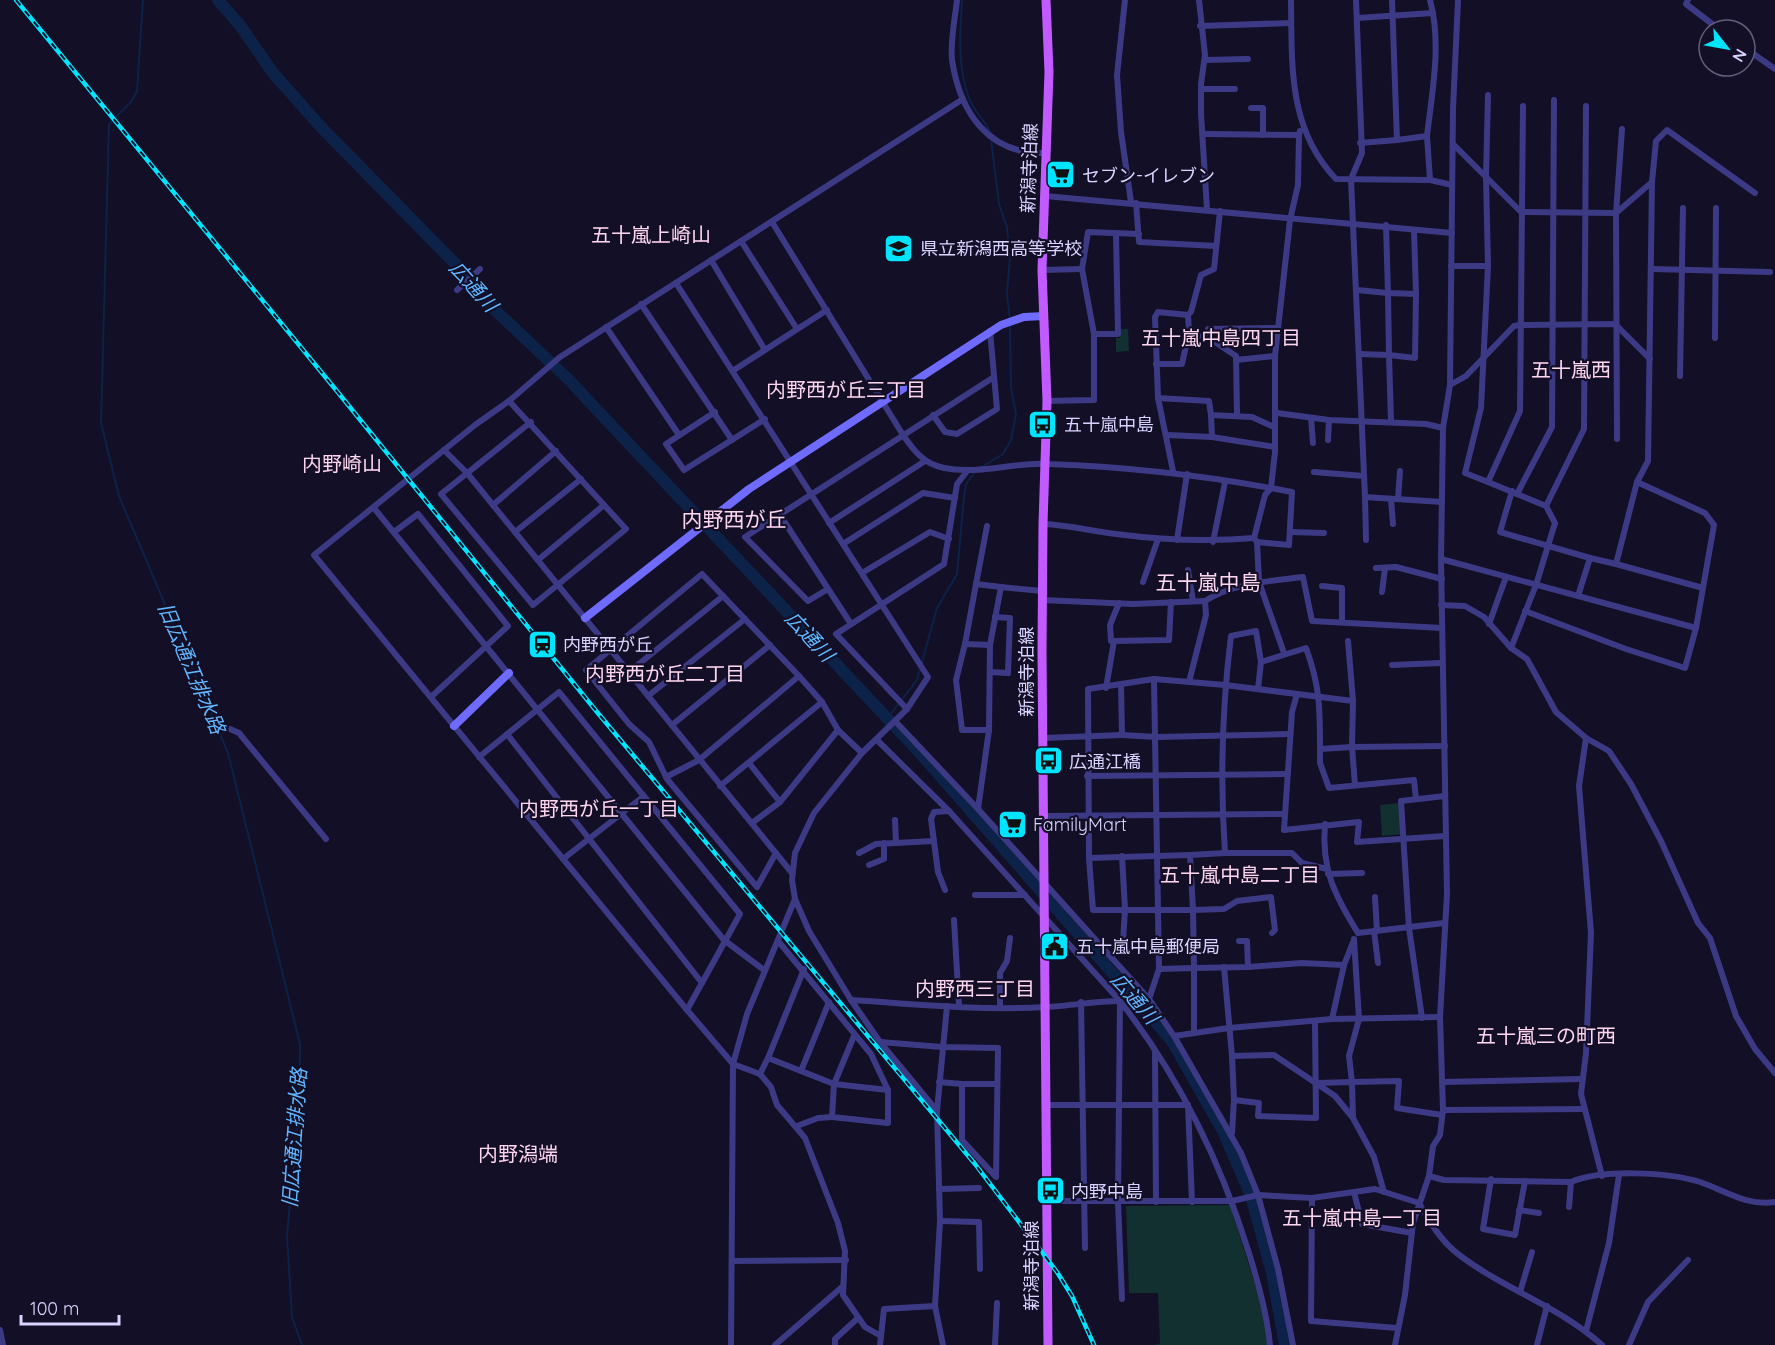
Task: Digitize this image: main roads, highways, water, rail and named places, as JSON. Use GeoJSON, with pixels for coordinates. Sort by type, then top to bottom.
{"type":"FeatureCollection","features":[{"type":"Feature","properties":{"kind":"main road","name":"新潟寺泊線"},"geometry":{"type":"LineString","coordinates":[[1046,0],[1048,72],[1042,270],[1047,401],[1042,595],[1048,1345]]}},
{"type":"Feature","properties":{"kind":"waterway","name":"旧広通江排水路"},"geometry":{"type":"LineString","coordinates":[[143,0],[137,91],[131,102],[109,124],[101,423],[119,496],[228,753],[300,1044],[299,1104],[287,1236],[292,1317],[302,1345]]}},
{"type":"Feature","properties":{"kind":"waterway","name":"広通川"},"geometry":{"type":"LineString","coordinates":[[218,0],[239,24],[273,73],[321,127],[479,288],[496,311],[568,379],[920,753],[1172,1041],[1223,1131],[1251,1196],[1272,1273],[1285,1345]]}},
{"type":"Feature","properties":{"kind":"waterway"},"geometry":{"type":"LineString","coordinates":[[962,0],[960,49],[965,86],[971,103],[991,134]]}},
{"type":"Feature","properties":{"kind":"waterway"},"geometry":{"type":"LineString","coordinates":[[991,139],[999,204],[1007,227],[1010,258],[1007,293],[1010,320]]}},
{"type":"Feature","properties":{"kind":"waterway"},"geometry":{"type":"LineString","coordinates":[[982,467],[1003,454],[1011,440],[1016,414],[1011,388],[1010,326]]}},
{"type":"Feature","properties":{"kind":"waterway"},"geometry":{"type":"LineString","coordinates":[[887,719],[917,680],[937,608],[957,574],[966,484],[975,472]]}},
{"type":"Feature","properties":{"kind":"railway"},"geometry":{"type":"LineString","coordinates":[[16,0],[597,712],[975,1164],[1057,1272],[1072,1296],[1094,1345]]}},
{"type":"Feature","properties":{"kind":"place","name":"セブン-イレブン"},"geometry":{"type":"Point","coordinates":[1061,175]}},
{"type":"Feature","properties":{"kind":"place","name":"県立新潟西高等学校"},"geometry":{"type":"Point","coordinates":[899,248]}},
{"type":"Feature","properties":{"kind":"place","name":"五十嵐中島"},"geometry":{"type":"Point","coordinates":[1043,424]}},
{"type":"Feature","properties":{"kind":"place","name":"内野西が丘"},"geometry":{"type":"Point","coordinates":[542,644]}},
{"type":"Feature","properties":{"kind":"place","name":"広通江橋"},"geometry":{"type":"Point","coordinates":[1048,761]}},
{"type":"Feature","properties":{"kind":"place","name":"FamilyMart"},"geometry":{"type":"Point","coordinates":[1012,824]}},
{"type":"Feature","properties":{"kind":"place","name":"五十嵐中島郵便局"},"geometry":{"type":"Point","coordinates":[1055,946]}},
{"type":"Feature","properties":{"kind":"place","name":"内野中島"},"geometry":{"type":"Point","coordinates":[1050,1191]}},
{"type":"Feature","properties":{"kind":"district","name":"五十嵐上崎山"},"geometry":{"type":"Point","coordinates":[651,234]}},
{"type":"Feature","properties":{"kind":"district","name":"五十嵐中島四丁目"},"geometry":{"type":"Point","coordinates":[1221,337]}},
{"type":"Feature","properties":{"kind":"district","name":"五十嵐西"},"geometry":{"type":"Point","coordinates":[1571,369]}},
{"type":"Feature","properties":{"kind":"district","name":"内野西が丘三丁目"},"geometry":{"type":"Point","coordinates":[846,389]}},
{"type":"Feature","properties":{"kind":"district","name":"内野崎山"},"geometry":{"type":"Point","coordinates":[342,463]}},
{"type":"Feature","properties":{"kind":"district","name":"内野西が丘"},"geometry":{"type":"Point","coordinates":[734,519]}},
{"type":"Feature","properties":{"kind":"district","name":"五十嵐中島"},"geometry":{"type":"Point","coordinates":[1208,582]}},
{"type":"Feature","properties":{"kind":"district","name":"内野西が丘二丁目"},"geometry":{"type":"Point","coordinates":[665,673]}},
{"type":"Feature","properties":{"kind":"district","name":"内野西が丘一丁目"},"geometry":{"type":"Point","coordinates":[599,808]}},
{"type":"Feature","properties":{"kind":"district","name":"五十嵐中島二丁目"},"geometry":{"type":"Point","coordinates":[1240,874]}},
{"type":"Feature","properties":{"kind":"district","name":"内野西三丁目"},"geometry":{"type":"Point","coordinates":[975,988]}},
{"type":"Feature","properties":{"kind":"district","name":"五十嵐三の町西"},"geometry":{"type":"Point","coordinates":[1546,1035]}},
{"type":"Feature","properties":{"kind":"district","name":"内野潟端"},"geometry":{"type":"Point","coordinates":[518,1153]}},
{"type":"Feature","properties":{"kind":"district","name":"五十嵐中島一丁目"},"geometry":{"type":"Point","coordinates":[1362,1217]}}]}
